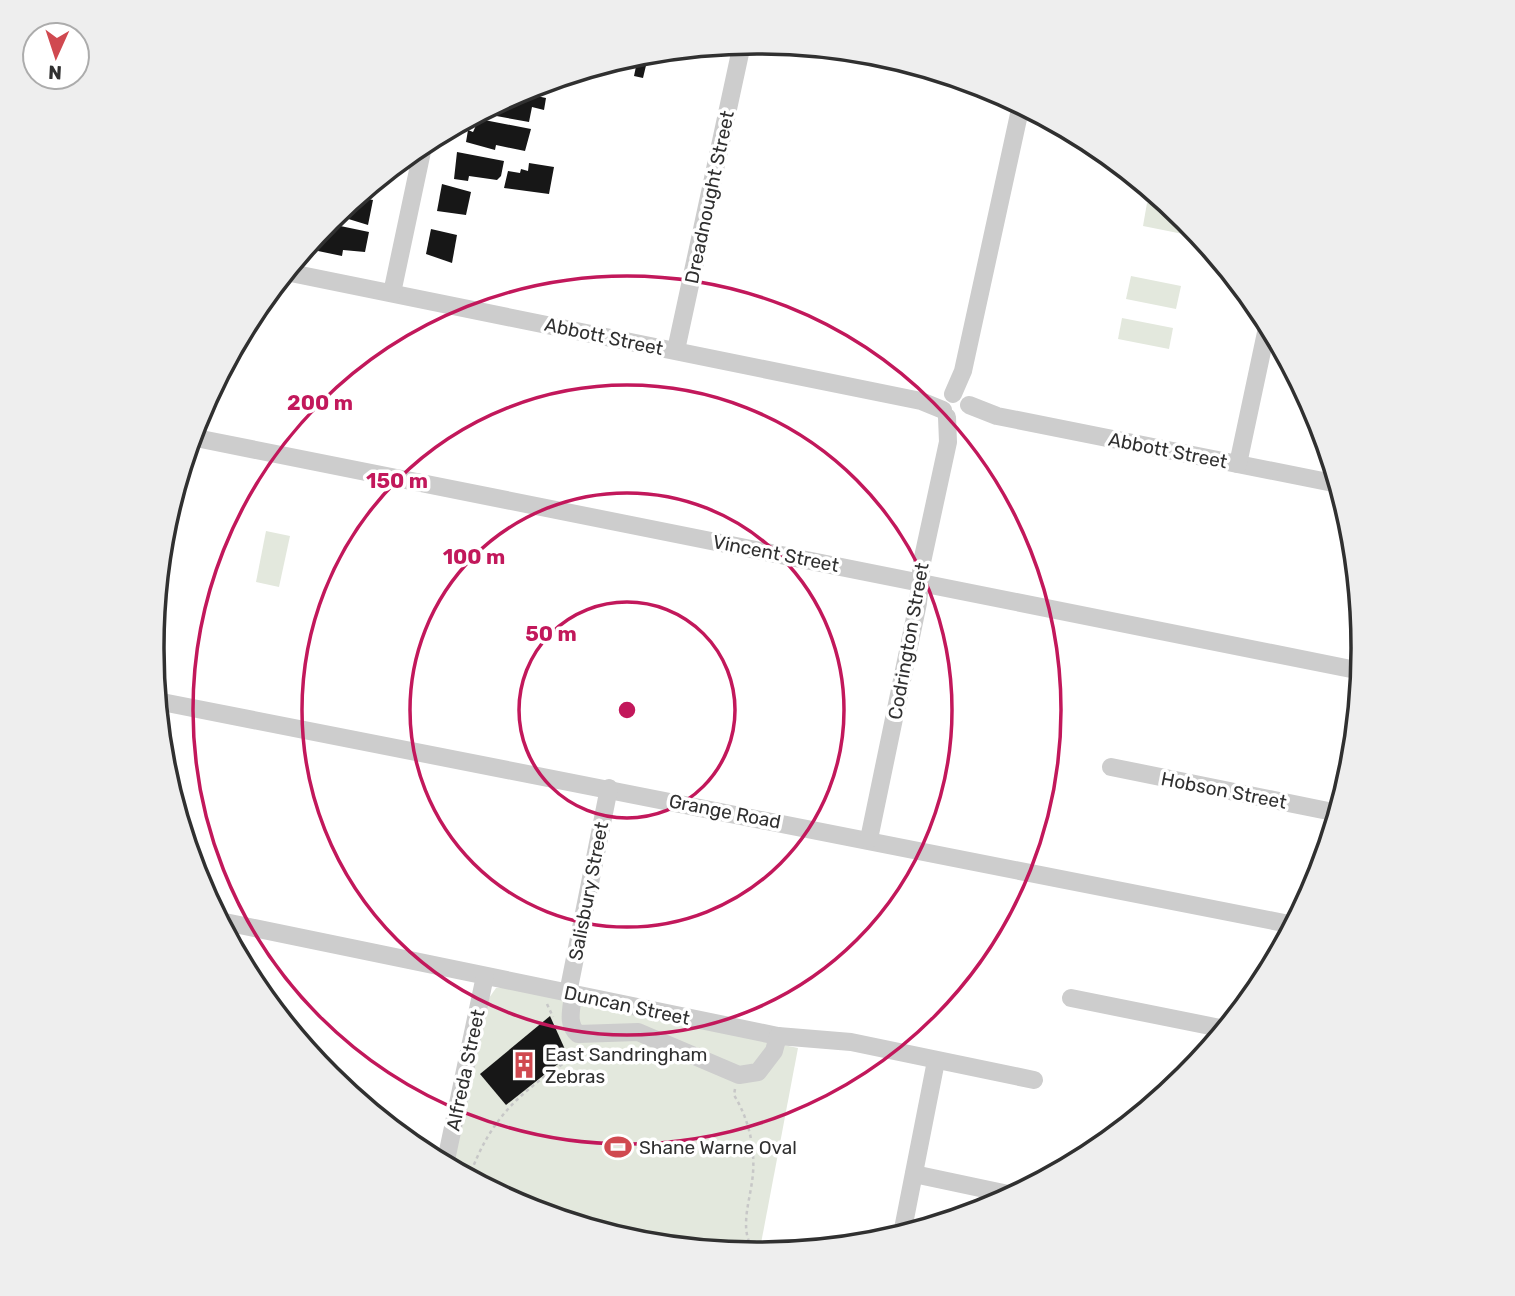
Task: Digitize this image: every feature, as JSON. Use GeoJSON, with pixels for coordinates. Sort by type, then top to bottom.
{"type":"FeatureCollection","features":[{"type":"Feature","properties":{"kind":"street","name":"Dreadnought Street"},"geometry":{"type":"LineString","coordinates":[[676,350],[740,55]]}},
{"type":"Feature","properties":{"kind":"street","name":"Codrington Street"},"geometry":{"type":"LineString","coordinates":[[869,839],[947,442],[1019,115]]}},
{"type":"Feature","properties":{"kind":"street"},"geometry":{"type":"LineString","coordinates":[[392,293],[420,160]]}},
{"type":"Feature","properties":{"kind":"street","name":"Abbott Street"},"geometry":{"type":"LineString","coordinates":[[297,273],[1327,482]]}},
{"type":"Feature","properties":{"kind":"street"},"geometry":{"type":"LineString","coordinates":[[1238,464],[1265,339]]}},
{"type":"Feature","properties":{"kind":"street","name":"Vincent Street"},"geometry":{"type":"LineString","coordinates":[[202,439],[1350,669]]}},
{"type":"Feature","properties":{"kind":"street","name":"Grange Road"},"geometry":{"type":"LineString","coordinates":[[167,703],[869,839],[1284,923]]}},
{"type":"Feature","properties":{"kind":"street","name":"Hobson Street"},"geometry":{"type":"LineString","coordinates":[[1111,767],[1328,811]]}},
{"type":"Feature","properties":{"kind":"street","name":"Salisbury Street"},"geometry":{"type":"LineString","coordinates":[[609,788],[570,994],[570,1020],[573,1029],[578,1034],[638,1032],[738,1075]]}},
{"type":"Feature","properties":{"kind":"street","name":"Duncan Street"},"geometry":{"type":"LineString","coordinates":[[232,923],[778,1036],[850,1042],[1034,1080]]}},
{"type":"Feature","properties":{"kind":"street","name":"Alfreda Street"},"geometry":{"type":"LineString","coordinates":[[447,1154],[485,975]]}},
{"type":"Feature","properties":{"kind":"street"},"geometry":{"type":"LineString","coordinates":[[1071,998],[1214,1027]]}},
{"type":"Feature","properties":{"kind":"street"},"geometry":{"type":"LineString","coordinates":[[738,1075],[758,1072],[774,1051],[778,1036]]}},
{"type":"Feature","properties":{"kind":"street"},"geometry":{"type":"LineString","coordinates":[[904,1223],[936,1061]]}},
{"type":"Feature","properties":{"kind":"street"},"geometry":{"type":"LineString","coordinates":[[914,1174],[997,1192]]}},
{"type":"Feature","properties":{"kind":"path"},"geometry":{"type":"LineString","coordinates":[[537,986],[557,1024]]}},
{"type":"Feature","properties":{"kind":"path"},"geometry":{"type":"LineString","coordinates":[[473,1169],[492,1127],[511,1103],[575,1056],[569,1046]]}},
{"type":"Feature","properties":{"kind":"path"},"geometry":{"type":"LineString","coordinates":[[738,1075],[734,1095],[747,1116],[753,1169],[744,1235],[748,1241]]}},
{"type":"Feature","properties":{"kind":"shaded area"},"geometry":{"type":"Polygon","coordinates":[[[1147,203],[1151,204],[1182,234],[1143,226],[1147,203]]]}},
{"type":"Feature","properties":{"kind":"shaded area"},"geometry":{"type":"Polygon","coordinates":[[[1131,276],[1181,286],[1176,309],[1126,299],[1131,276]]]}},
{"type":"Feature","properties":{"kind":"shaded area"},"geometry":{"type":"Polygon","coordinates":[[[1122,318],[1173,328],[1169,349],[1118,339],[1122,318]]]}},
{"type":"Feature","properties":{"kind":"shaded area"},"geometry":{"type":"Polygon","coordinates":[[[266,531],[290,536],[279,587],[256,582],[266,531]]]}},
{"type":"Feature","properties":{"kind":"shaded area"},"geometry":{"type":"Polygon","coordinates":[[[506,987],[798,1048],[761,1242],[680,1237],[604,1222],[530,1197],[454,1158],[489,998],[496,988],[506,987]]]}},
{"type":"Feature","properties":{"kind":"building"},"geometry":{"type":"Polygon","coordinates":[[[646,65],[643,78],[634,76],[636,67],[646,65]]]}},
{"type":"Feature","properties":{"kind":"building"},"geometry":{"type":"Polygon","coordinates":[[[538,96],[546,98],[544,110],[532,107],[529,122],[494,116],[538,96]]]}},
{"type":"Feature","properties":{"kind":"building"},"geometry":{"type":"Polygon","coordinates":[[[486,120],[531,129],[525,151],[496,145],[495,150],[466,142],[468,130],[473,132],[476,126],[486,120]]]}},
{"type":"Feature","properties":{"kind":"building"},"geometry":{"type":"Polygon","coordinates":[[[457,152],[504,161],[501,176],[497,180],[469,176],[468,181],[454,179],[457,152]]]}},
{"type":"Feature","properties":{"kind":"building"},"geometry":{"type":"Polygon","coordinates":[[[529,163],[554,167],[549,194],[504,188],[508,171],[528,171],[529,163]]]}},
{"type":"Feature","properties":{"kind":"building"},"geometry":{"type":"Polygon","coordinates":[[[442,184],[471,192],[466,215],[437,211],[442,184]]]}},
{"type":"Feature","properties":{"kind":"building"},"geometry":{"type":"Polygon","coordinates":[[[369,199],[373,200],[368,225],[348,219],[369,199]]]}},
{"type":"Feature","properties":{"kind":"building"},"geometry":{"type":"Polygon","coordinates":[[[340,226],[369,232],[365,252],[343,250],[342,256],[318,251],[340,226]]]}},
{"type":"Feature","properties":{"kind":"building"},"geometry":{"type":"Polygon","coordinates":[[[431,229],[457,235],[452,263],[426,254],[431,229]]]}},
{"type":"Feature","properties":{"kind":"building","name":"East Sandringham Zebras"},"geometry":{"type":"Polygon","coordinates":[[[550,1016],[568,1056],[506,1105],[480,1074],[550,1016]]]}},
{"type":"Feature","properties":{"kind":"place","name":"East Sandringham Zebras"},"geometry":{"type":"Point","coordinates":[524,1065]}},
{"type":"Feature","properties":{"kind":"place","name":"Shane Warne Oval"},"geometry":{"type":"Point","coordinates":[618,1147]}}]}
